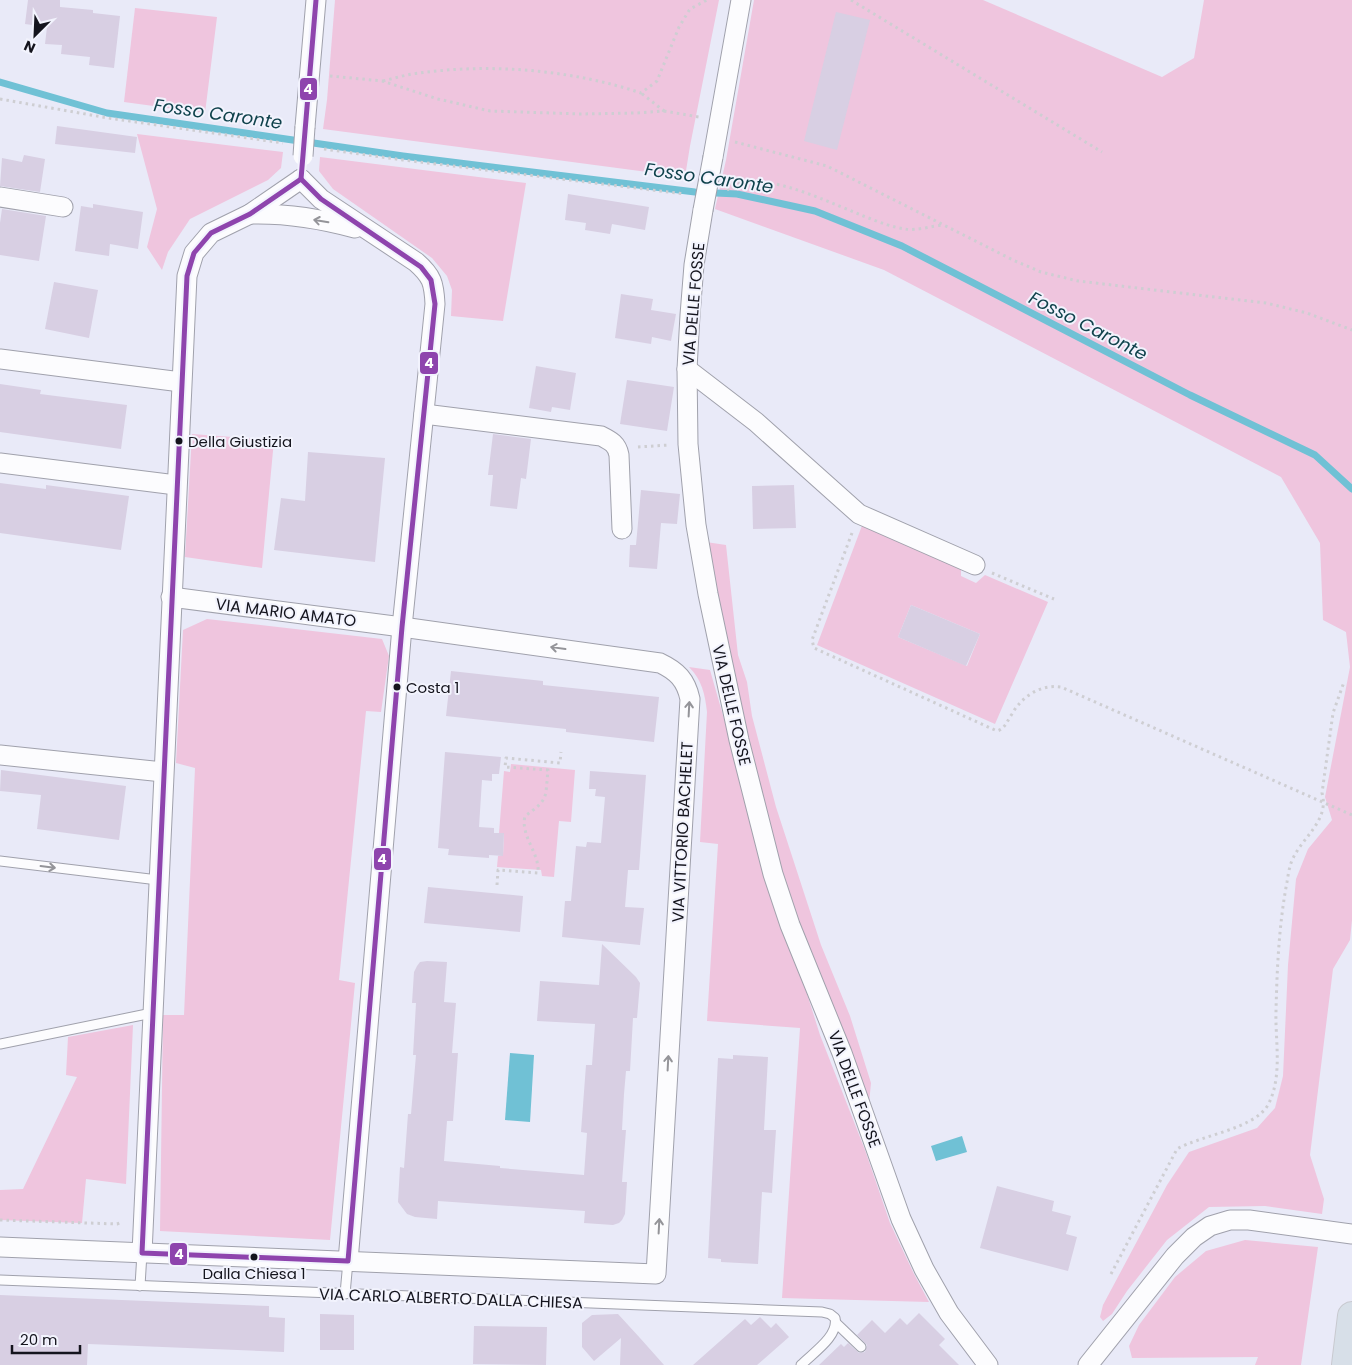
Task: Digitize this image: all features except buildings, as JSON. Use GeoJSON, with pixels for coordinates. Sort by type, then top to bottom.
{"type":"FeatureCollection","features":[{"type":"Feature","properties":{"kind":"highway"},"geometry":{"type":"LineString","coordinates":[[1346,1365],[1352,1316]]}},
{"type":"Feature","properties":{"kind":"street"},"geometry":{"type":"LineString","coordinates":[[142,1253],[180,382],[187,276],[194,253],[210,233],[250,214],[301,179],[309,152],[305,127],[316,0]]}},
{"type":"Feature","properties":{"kind":"street","name":"VIA DELLE FOSSE"},"geometry":{"type":"LineString","coordinates":[[741,0],[694,265],[687,369],[688,444],[696,525],[710,603],[772,874],[790,926],[842,1053],[901,1219],[924,1269],[949,1313],[988,1365]]}},
{"type":"Feature","properties":{"kind":"street"},"geometry":{"type":"LineString","coordinates":[[301,179],[320,199],[416,262],[432,279],[436,304],[402,627],[348,1261]]}},
{"type":"Feature","properties":{"kind":"street"},"geometry":{"type":"LineString","coordinates":[[0,197],[63,207]]}},
{"type":"Feature","properties":{"kind":"street"},"geometry":{"type":"LineString","coordinates":[[250,214],[282,214],[326,221],[368,232]]}},
{"type":"Feature","properties":{"kind":"street"},"geometry":{"type":"LineString","coordinates":[[0,359],[180,382]]}},
{"type":"Feature","properties":{"kind":"street"},"geometry":{"type":"LineString","coordinates":[[687,369],[756,422],[859,514],[975,565]]}},
{"type":"Feature","properties":{"kind":"street"},"geometry":{"type":"LineString","coordinates":[[424,414],[601,436],[610,440],[618,448],[622,529]]}},
{"type":"Feature","properties":{"kind":"street"},"geometry":{"type":"LineString","coordinates":[[0,463],[176,484]]}},
{"type":"Feature","properties":{"kind":"street","name":"VIA MARIO AMATO"},"geometry":{"type":"LineString","coordinates":[[171,597],[402,627]]}},
{"type":"Feature","properties":{"kind":"street","name":"VIA VITTORIO BACHELET"},"geometry":{"type":"LineString","coordinates":[[402,627],[660,662],[673,669],[688,688],[690,699],[656,1274]]}},
{"type":"Feature","properties":{"kind":"street"},"geometry":{"type":"LineString","coordinates":[[0,755],[163,772]]}},
{"type":"Feature","properties":{"kind":"street"},"geometry":{"type":"LineString","coordinates":[[1088,1365],[1175,1256],[1194,1237],[1210,1226],[1230,1220],[1249,1220],[1352,1234]]}},
{"type":"Feature","properties":{"kind":"street","name":"VIA CARLO ALBERTO DALLA CHIESA"},"geometry":{"type":"LineString","coordinates":[[0,1247],[656,1274]]}},
{"type":"Feature","properties":{"kind":"lane"},"geometry":{"type":"LineString","coordinates":[[0,861],[158,880]]}},
{"type":"Feature","properties":{"kind":"lane"},"geometry":{"type":"LineString","coordinates":[[0,1044],[152,1013]]}},
{"type":"Feature","properties":{"kind":"lane"},"geometry":{"type":"LineString","coordinates":[[140,1286],[142,1253]]}},
{"type":"Feature","properties":{"kind":"lane"},"geometry":{"type":"LineString","coordinates":[[345,1294],[348,1261]]}},
{"type":"Feature","properties":{"kind":"lane","name":"VIA CARLO ALBERTO DALLA CHIESA"},"geometry":{"type":"LineString","coordinates":[[0,1280],[822,1312],[833,1316],[836,1323],[861,1347]]}},
{"type":"Feature","properties":{"kind":"lane"},"geometry":{"type":"LineString","coordinates":[[801,1365],[831,1335],[836,1323]]}},
{"type":"Feature","properties":{"kind":"path"},"geometry":{"type":"LineString","coordinates":[[641,93],[656,80],[679,27],[690,9],[708,0]]}},
{"type":"Feature","properties":{"kind":"path"},"geometry":{"type":"LineString","coordinates":[[850,0],[1102,152]]}},
{"type":"Feature","properties":{"kind":"path"},"geometry":{"type":"LineString","coordinates":[[382,81],[420,73],[464,68],[518,70],[575,76],[614,84],[641,93],[664,111],[827,166],[1013,260],[1042,272],[1078,281],[1266,303],[1307,313],[1352,330]]}},
{"type":"Feature","properties":{"kind":"path"},"geometry":{"type":"LineString","coordinates":[[328,76],[382,81],[438,99],[490,111],[636,114],[664,111]]}},
{"type":"Feature","properties":{"kind":"path"},"geometry":{"type":"LineString","coordinates":[[0,99],[108,118],[285,143]]}},
{"type":"Feature","properties":{"kind":"path"},"geometry":{"type":"LineString","coordinates":[[309,152],[403,160],[685,194]]}},
{"type":"Feature","properties":{"kind":"path"},"geometry":{"type":"LineString","coordinates":[[723,194],[733,185],[741,182],[763,181],[790,187],[858,214],[906,229],[943,224]]}},
{"type":"Feature","properties":{"kind":"path"},"geometry":{"type":"LineString","coordinates":[[618,448],[688,444]]}},
{"type":"Feature","properties":{"kind":"path"},"geometry":{"type":"LineString","coordinates":[[859,514],[812,640],[814,648],[997,731],[1004,727],[1013,711],[1022,701],[1035,691],[1051,685],[1062,687],[1352,815]]}},
{"type":"Feature","properties":{"kind":"path"},"geometry":{"type":"LineString","coordinates":[[975,565],[1054,599]]}},
{"type":"Feature","properties":{"kind":"path"},"geometry":{"type":"LineString","coordinates":[[1111,1274],[1177,1149],[1189,1142],[1252,1120],[1261,1114],[1272,1094],[1278,1054],[1276,1027],[1277,982],[1287,883],[1291,862],[1319,820],[1324,802],[1322,793],[1332,721],[1344,682]]}},
{"type":"Feature","properties":{"kind":"path"},"geometry":{"type":"LineString","coordinates":[[497,885],[498,870],[538,873],[539,864],[523,825],[525,816],[541,805],[546,798],[548,770],[505,766],[506,758],[560,763],[560,752]]}},
{"type":"Feature","properties":{"kind":"path"},"geometry":{"type":"LineString","coordinates":[[0,1220],[121,1224],[125,1216]]}},
{"type":"Feature","properties":{"kind":"shaded area"},"geometry":{"type":"Polygon","coordinates":[[[335,0],[719,0],[685,177],[323,129],[335,0]]]}},
{"type":"Feature","properties":{"kind":"shaded area"},"geometry":{"type":"Polygon","coordinates":[[[754,0],[983,0],[1162,77],[1194,58],[1204,0],[1352,0],[1352,920],[1350,940],[1333,969],[1310,1155],[1324,1199],[1322,1214],[1265,1206],[1209,1207],[1167,1240],[1127,1291],[1112,1314],[1103,1321],[1100,1317],[1103,1305],[1167,1185],[1189,1152],[1257,1128],[1275,1108],[1283,1076],[1288,965],[1296,879],[1308,849],[1332,820],[1325,797],[1350,667],[1346,632],[1323,620],[1320,543],[1281,477],[884,270],[715,209],[726,160],[754,0]]]}},
{"type":"Feature","properties":{"kind":"shaded area"},"geometry":{"type":"Polygon","coordinates":[[[135,8],[217,17],[205,113],[124,102],[135,8]]]}},
{"type":"Feature","properties":{"kind":"shaded area"},"geometry":{"type":"Polygon","coordinates":[[[137,134],[283,152],[281,168],[268,180],[190,219],[168,252],[162,270],[147,247],[157,209],[137,134]]]}},
{"type":"Feature","properties":{"kind":"shaded area"},"geometry":{"type":"Polygon","coordinates":[[[320,157],[526,183],[503,321],[451,316],[452,290],[447,276],[432,258],[333,189],[319,171],[320,157]]]}},
{"type":"Feature","properties":{"kind":"shaded area"},"geometry":{"type":"Polygon","coordinates":[[[192,434],[274,440],[262,568],[185,557],[192,434]]]}},
{"type":"Feature","properties":{"kind":"shaded area"},"geometry":{"type":"Polygon","coordinates":[[[863,523],[961,565],[961,576],[976,583],[985,575],[1048,602],[995,724],[817,645],[863,523]],[[911,605],[898,637],[967,666],[980,634],[911,605]]]}},
{"type":"Feature","properties":{"kind":"shaded area"},"geometry":{"type":"Polygon","coordinates":[[[706,542],[726,545],[738,655],[747,682],[752,716],[776,807],[821,945],[850,1016],[871,1083],[869,1104],[795,922],[743,739],[706,542]]]}},
{"type":"Feature","properties":{"kind":"shaded area"},"geometry":{"type":"Polygon","coordinates":[[[207,619],[382,639],[389,656],[381,712],[366,711],[339,980],[355,983],[330,1240],[160,1231],[163,1015],[184,1015],[195,768],[176,763],[183,630],[207,619]]]}},
{"type":"Feature","properties":{"kind":"shaded area"},"geometry":{"type":"Polygon","coordinates":[[[689,667],[710,670],[732,747],[761,866],[797,962],[820,1035],[865,1150],[890,1223],[929,1302],[782,1298],[800,1028],[707,1021],[718,844],[700,842],[707,712],[702,688],[697,677],[689,667]]]}},
{"type":"Feature","properties":{"kind":"shaded area"},"geometry":{"type":"Polygon","coordinates":[[[511,764],[575,770],[571,822],[559,821],[554,877],[542,876],[541,870],[497,867],[498,856],[503,855],[504,834],[499,833],[504,771],[510,772],[511,764]]]}},
{"type":"Feature","properties":{"kind":"shaded area"},"geometry":{"type":"Polygon","coordinates":[[[133,1025],[126,1184],[86,1179],[82,1223],[0,1220],[0,1190],[23,1189],[77,1077],[66,1075],[68,1037],[133,1025]]]}},
{"type":"Feature","properties":{"kind":"shaded area"},"geometry":{"type":"Polygon","coordinates":[[[1245,1240],[1318,1247],[1301,1365],[1255,1365],[1258,1357],[1132,1358],[1129,1346],[1139,1325],[1175,1277],[1206,1251],[1245,1240]]]}},
{"type":"Feature","properties":{"kind":"water"},"geometry":{"type":"Polygon","coordinates":[[[510,1053],[534,1055],[530,1122],[505,1120],[510,1053]]]}},
{"type":"Feature","properties":{"kind":"water"},"geometry":{"type":"Polygon","coordinates":[[[962,1136],[967,1152],[936,1161],[931,1146],[962,1136]]]}},
{"type":"Feature","properties":{"kind":"waterway","name":"Fosso Caronte"},"geometry":{"type":"LineString","coordinates":[[0,82],[107,113],[403,156],[695,192],[737,194],[815,211],[902,246],[1190,395],[1315,455],[1352,489]]}},
{"type":"Feature","properties":{"kind":"transit line","name":"4"},"geometry":{"type":"LineString","coordinates":[[301,179],[316,0]]}},
{"type":"Feature","properties":{"kind":"transit line","name":"4"},"geometry":{"type":"LineString","coordinates":[[301,179],[321,199],[421,267],[431,280],[435,304],[402,627],[348,1261],[142,1253],[187,276],[194,253],[211,233],[250,214],[301,179]]}},
{"type":"Feature","properties":{"kind":"place","name":"Della Giustizia"},"geometry":{"type":"Point","coordinates":[179,441]}},
{"type":"Feature","properties":{"kind":"place","name":"Costa 1"},"geometry":{"type":"Point","coordinates":[397,687]}},
{"type":"Feature","properties":{"kind":"place","name":"Dalla Chiesa 1"},"geometry":{"type":"Point","coordinates":[254,1257]}}]}
